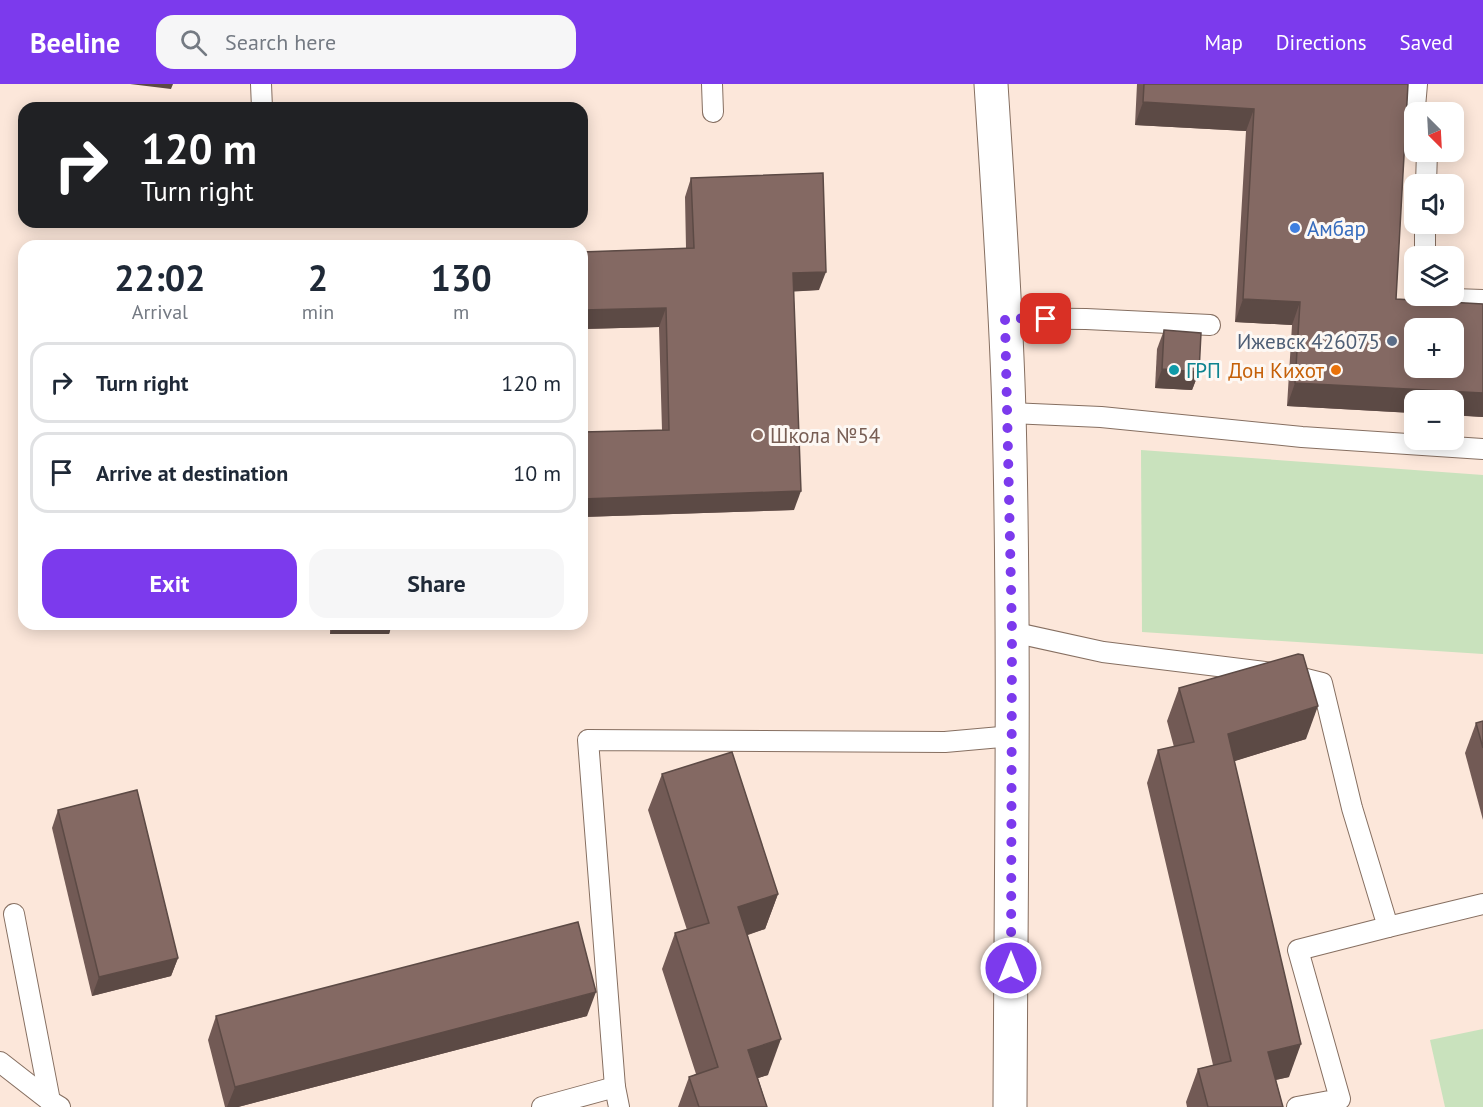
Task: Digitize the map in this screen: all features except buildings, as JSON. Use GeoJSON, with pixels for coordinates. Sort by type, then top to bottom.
{"type":"FeatureCollection","features":[{"type":"Feature","properties":{"kind":"street"},"geometry":{"type":"LineString","coordinates":[[991,84],[1009,413],[1012,632],[1010,1107]]}},
{"type":"Feature","properties":{"kind":"lane"},"geometry":{"type":"LineString","coordinates":[[261,84],[262,102]]}},
{"type":"Feature","properties":{"kind":"lane"},"geometry":{"type":"LineString","coordinates":[[712,84],[713,112]]}},
{"type":"Feature","properties":{"kind":"lane"},"geometry":{"type":"LineString","coordinates":[[1417,84],[1417,102]]}},
{"type":"Feature","properties":{"kind":"lane"},"geometry":{"type":"LineString","coordinates":[[1464,299],[1483,300]]}},
{"type":"Feature","properties":{"kind":"lane"},"geometry":{"type":"LineString","coordinates":[[1005,318],[1210,325]]}},
{"type":"Feature","properties":{"kind":"lane"},"geometry":{"type":"LineString","coordinates":[[1009,413],[1101,417],[1302,437],[1483,449]]}},
{"type":"Feature","properties":{"kind":"lane"},"geometry":{"type":"LineString","coordinates":[[1012,632],[1103,652],[1290,675],[1322,683],[1352,808],[1388,927]]}},
{"type":"Feature","properties":{"kind":"lane"},"geometry":{"type":"LineString","coordinates":[[619,1107],[615,1087],[588,740],[945,742],[1012,736]]}},
{"type":"Feature","properties":{"kind":"lane"},"geometry":{"type":"LineString","coordinates":[[1297,1107],[1340,1099],[1298,950],[1483,904]]}},
{"type":"Feature","properties":{"kind":"lane"},"geometry":{"type":"LineString","coordinates":[[14,914],[54,1105]]}},
{"type":"Feature","properties":{"kind":"lane"},"geometry":{"type":"LineString","coordinates":[[0,1062],[54,1105]]}},
{"type":"Feature","properties":{"kind":"lane"},"geometry":{"type":"LineString","coordinates":[[542,1107],[615,1087]]}},
{"type":"Feature","properties":{"kind":"lane"},"geometry":{"type":"LineString","coordinates":[[30,1107],[54,1105]]}},
{"type":"Feature","properties":{"kind":"green space"},"geometry":{"type":"Polygon","coordinates":[[[1141,450],[1483,475],[1483,654],[1142,632],[1141,450]]]}},
{"type":"Feature","properties":{"kind":"green space"},"geometry":{"type":"Polygon","coordinates":[[[1483,1029],[1483,1107],[1445,1107],[1430,1040],[1483,1029]]]}},
{"type":"Feature","properties":{"kind":"place","name":"Амбар"},"geometry":{"type":"Point","coordinates":[1295,228]}},
{"type":"Feature","properties":{"kind":"place","name":"Ижевск 426075"},"geometry":{"type":"Point","coordinates":[1392,341]}},
{"type":"Feature","properties":{"kind":"place","name":"ГРП"},"geometry":{"type":"Point","coordinates":[1174,370]}},
{"type":"Feature","properties":{"kind":"place","name":"Дон Кихот"},"geometry":{"type":"Point","coordinates":[1336,370]}},
{"type":"Feature","properties":{"kind":"place","name":"Школа №54"},"geometry":{"type":"Point","coordinates":[758,435]}},
{"type":"Feature","properties":{"kind":"route"},"geometry":{"type":"LineString","coordinates":[[1011,968],[1012,632],[1005,318],[1046,319]]}}]}
